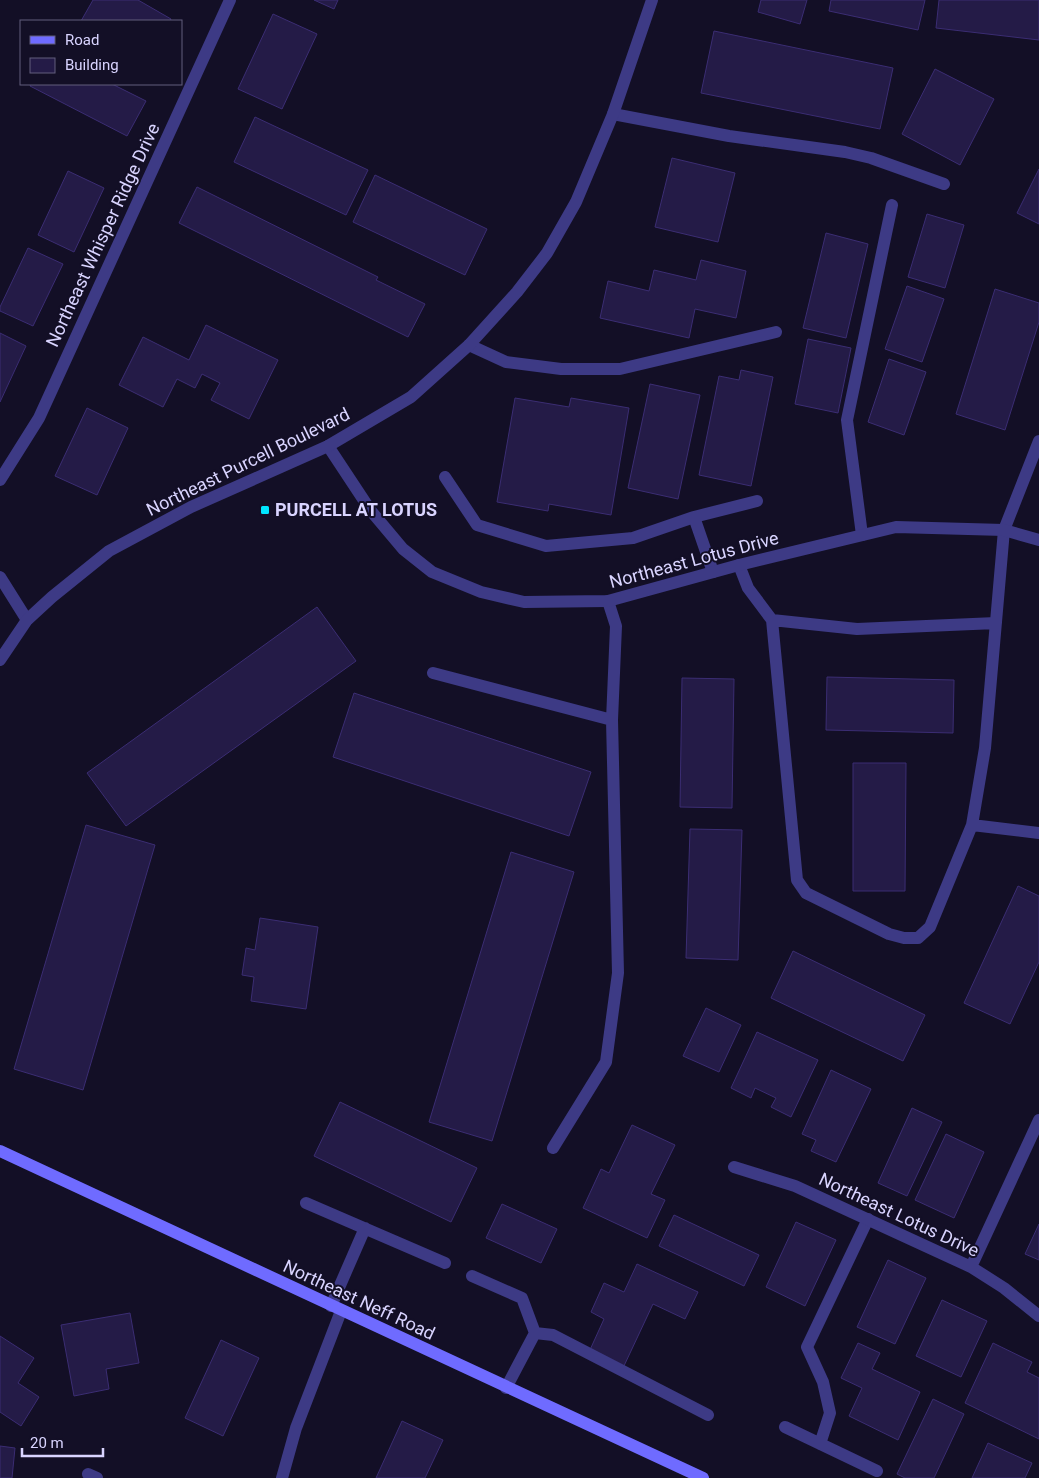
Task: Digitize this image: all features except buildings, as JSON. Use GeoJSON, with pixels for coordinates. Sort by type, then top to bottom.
{"type":"FeatureCollection","features":[{"type":"Feature","properties":{"kind":"main road","name":"Northeast Neff Road"},"geometry":{"type":"LineString","coordinates":[[0,1151],[703,1478]]}},
{"type":"Feature","properties":{"kind":"street","name":"Northeast Whisper Ridge Drive"},"geometry":{"type":"LineString","coordinates":[[0,480],[39,418],[230,0]]}},
{"type":"Feature","properties":{"kind":"street","name":"Northeast Purcell Boulevard"},"geometry":{"type":"LineString","coordinates":[[0,660],[27,620],[52,597],[109,551],[191,507],[328,446],[411,397],[469,345],[517,292],[547,253],[576,202],[613,114],[652,0]]}},
{"type":"Feature","properties":{"kind":"street"},"geometry":{"type":"LineString","coordinates":[[613,114],[729,136],[845,152],[871,158],[944,184]]}},
{"type":"Feature","properties":{"kind":"street"},"geometry":{"type":"LineString","coordinates":[[862,535],[847,420],[892,205]]}},
{"type":"Feature","properties":{"kind":"street"},"geometry":{"type":"LineString","coordinates":[[469,345],[506,362],[561,369],[620,368],[776,332]]}},
{"type":"Feature","properties":{"kind":"street"},"geometry":{"type":"LineString","coordinates":[[739,565],[748,588],[772,620],[795,866],[798,880],[806,893],[889,934],[904,938],[918,938],[930,926],[972,825],[985,748],[1004,530],[1036,454],[1039,441]]}},
{"type":"Feature","properties":{"kind":"street","name":"Northeast Lotus Drive"},"geometry":{"type":"LineString","coordinates":[[328,446],[372,511],[403,549],[432,572],[480,592],[524,602],[608,601],[739,565],[896,527],[1004,530],[1039,540]]}},
{"type":"Feature","properties":{"kind":"street"},"geometry":{"type":"LineString","coordinates":[[445,477],[477,525],[546,546],[633,538],[694,517],[757,501]]}},
{"type":"Feature","properties":{"kind":"street"},"geometry":{"type":"LineString","coordinates":[[694,517],[713,572]]}},
{"type":"Feature","properties":{"kind":"street"},"geometry":{"type":"LineString","coordinates":[[0,577],[27,620]]}},
{"type":"Feature","properties":{"kind":"street"},"geometry":{"type":"LineString","coordinates":[[553,1148],[606,1062],[618,973],[612,720],[616,626],[608,601]]}},
{"type":"Feature","properties":{"kind":"street"},"geometry":{"type":"LineString","coordinates":[[772,620],[857,629],[996,623]]}},
{"type":"Feature","properties":{"kind":"street"},"geometry":{"type":"LineString","coordinates":[[433,673],[612,720]]}},
{"type":"Feature","properties":{"kind":"street"},"geometry":{"type":"LineString","coordinates":[[972,825],[1039,832]]}},
{"type":"Feature","properties":{"kind":"street"},"geometry":{"type":"LineString","coordinates":[[971,1267],[1039,1120]]}},
{"type":"Feature","properties":{"kind":"street","name":"Northeast Lotus Drive"},"geometry":{"type":"LineString","coordinates":[[734,1167],[795,1186],[971,1267],[1004,1288],[1039,1316]]}},
{"type":"Feature","properties":{"kind":"street"},"geometry":{"type":"LineString","coordinates":[[306,1203],[445,1264]]}},
{"type":"Feature","properties":{"kind":"street"},"geometry":{"type":"LineString","coordinates":[[820,1444],[830,1413],[823,1382],[807,1347],[868,1220]]}},
{"type":"Feature","properties":{"kind":"street"},"geometry":{"type":"LineString","coordinates":[[282,1478],[296,1428],[365,1228]]}},
{"type":"Feature","properties":{"kind":"street"},"geometry":{"type":"LineString","coordinates":[[472,1276],[522,1298],[535,1333],[506,1388]]}},
{"type":"Feature","properties":{"kind":"street"},"geometry":{"type":"LineString","coordinates":[[535,1333],[553,1335],[708,1415]]}},
{"type":"Feature","properties":{"kind":"street"},"geometry":{"type":"LineString","coordinates":[[786,1427],[877,1471]]}},
{"type":"Feature","properties":{"kind":"place","name":"PURCELL AT LOTUS"},"geometry":{"type":"Point","coordinates":[265,510]}}]}
